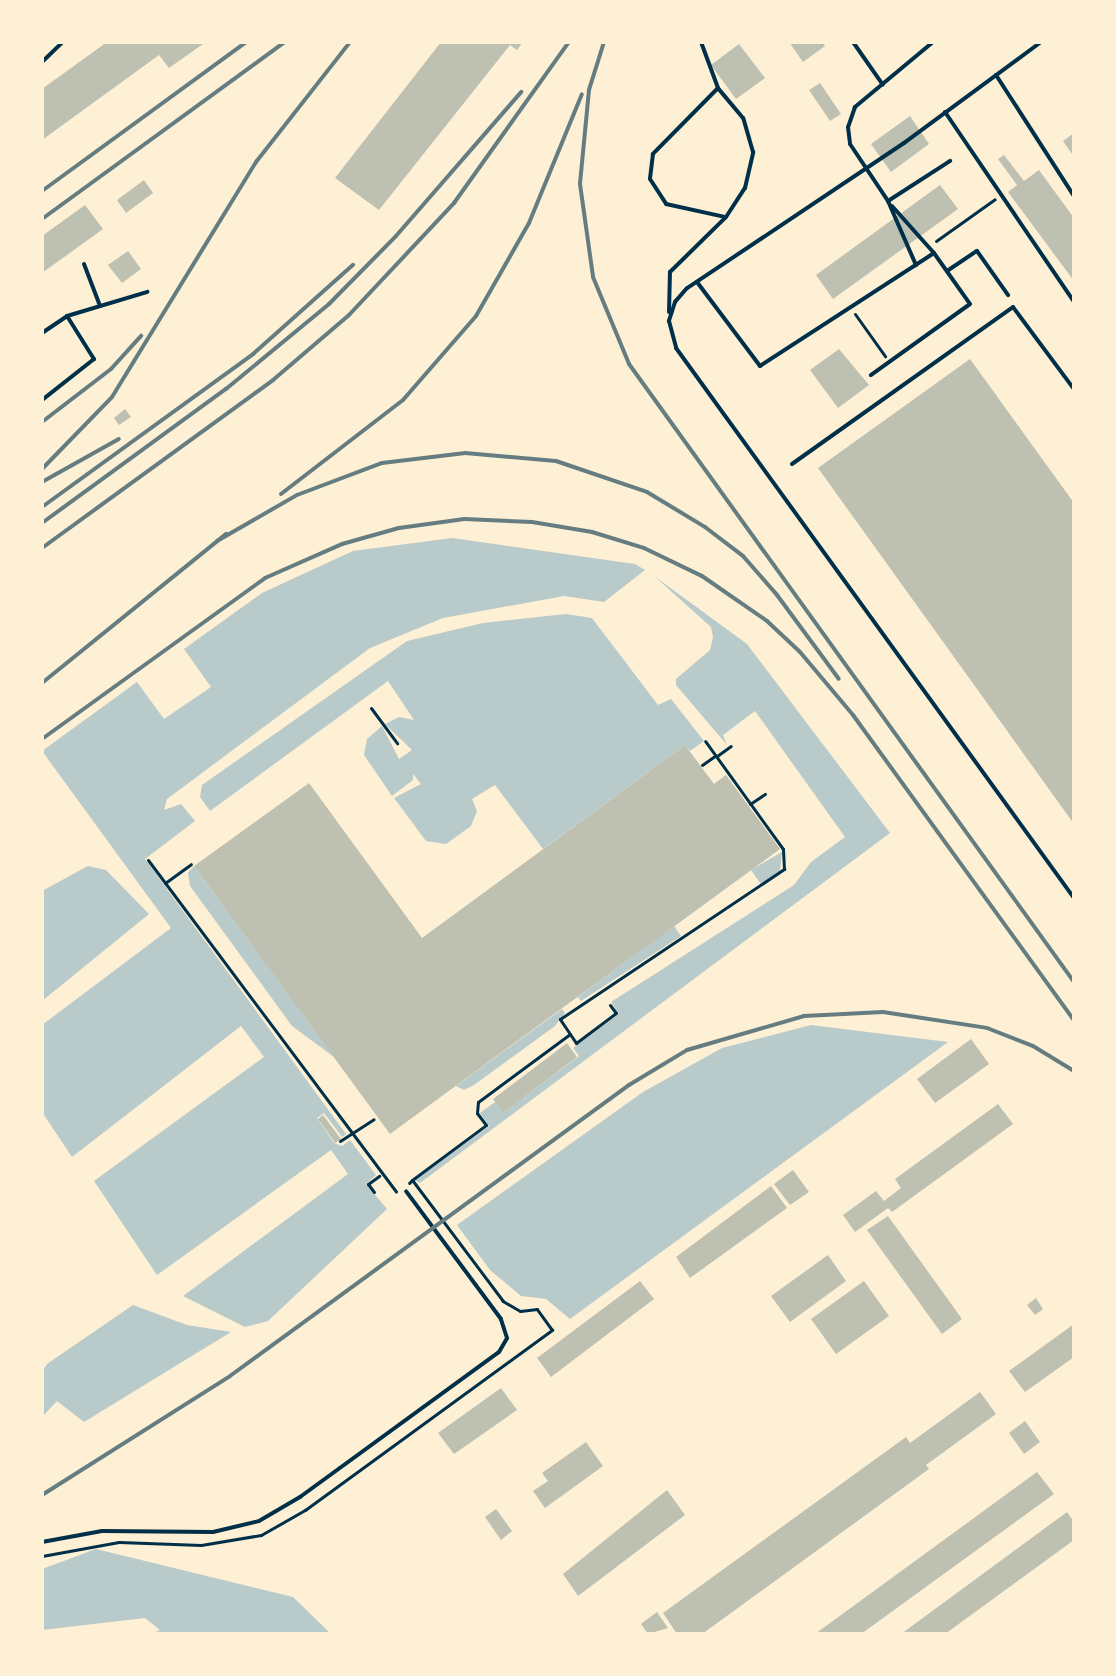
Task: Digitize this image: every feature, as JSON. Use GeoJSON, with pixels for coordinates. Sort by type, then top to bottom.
{"type":"FeatureCollection","features":[{"type":"Feature","properties":{"kind":"lane"},"geometry":{"type":"LineString","coordinates":[[42,62],[63,42]]}},
{"type":"Feature","properties":{"kind":"lane"},"geometry":{"type":"LineString","coordinates":[[701,42],[718,88],[743,118],[753,152],[745,188],[726,217],[670,272],[669,314],[676,348],[1074,898]]}},
{"type":"Feature","properties":{"kind":"lane"},"geometry":{"type":"LineString","coordinates":[[853,42],[883,85]]}},
{"type":"Feature","properties":{"kind":"lane"},"geometry":{"type":"LineString","coordinates":[[871,375],[970,304],[934,253],[888,201],[850,144],[848,127],[855,107],[933,42]]}},
{"type":"Feature","properties":{"kind":"lane"},"geometry":{"type":"LineString","coordinates":[[669,314],[680,295],[697,282],[904,143],[1041,42]]}},
{"type":"Feature","properties":{"kind":"lane"},"geometry":{"type":"LineString","coordinates":[[996,75],[1074,196]]}},
{"type":"Feature","properties":{"kind":"lane"},"geometry":{"type":"LineString","coordinates":[[718,88],[653,154],[650,179],[666,204],[726,217]]}},
{"type":"Feature","properties":{"kind":"lane"},"geometry":{"type":"LineString","coordinates":[[945,112],[1074,302]]}},
{"type":"Feature","properties":{"kind":"lane"},"geometry":{"type":"LineString","coordinates":[[888,201],[950,161]]}},
{"type":"Feature","properties":{"kind":"lane"},"geometry":{"type":"LineString","coordinates":[[888,201],[916,265]]}},
{"type":"Feature","properties":{"kind":"lane"},"geometry":{"type":"LineString","coordinates":[[947,271],[977,251],[1008,295]]}},
{"type":"Feature","properties":{"kind":"lane"},"geometry":{"type":"LineString","coordinates":[[697,282],[760,366],[934,253]]}},
{"type":"Feature","properties":{"kind":"lane"},"geometry":{"type":"LineString","coordinates":[[84,264],[100,306]]}},
{"type":"Feature","properties":{"kind":"lane"},"geometry":{"type":"LineString","coordinates":[[42,333],[67,316],[147,292]]}},
{"type":"Feature","properties":{"kind":"lane"},"geometry":{"type":"LineString","coordinates":[[792,464],[1013,307],[1074,389]]}},
{"type":"Feature","properties":{"kind":"lane"},"geometry":{"type":"LineString","coordinates":[[42,400],[94,359],[67,316]]}},
{"type":"Feature","properties":{"kind":"lane"},"geometry":{"type":"LineString","coordinates":[[42,1542],[102,1531],[213,1532],[259,1521],[300,1497],[499,1352],[507,1338],[501,1319],[406,1191]]}},
{"type":"Feature","properties":{"kind":"path"},"geometry":{"type":"LineString","coordinates":[[928,247],[1001,194]]}},
{"type":"Feature","properties":{"kind":"path"},"geometry":{"type":"LineString","coordinates":[[850,307],[889,361]]}},
{"type":"Feature","properties":{"kind":"path"},"geometry":{"type":"LineString","coordinates":[[371,708],[397,743]]}},
{"type":"Feature","properties":{"kind":"path"},"geometry":{"type":"LineString","coordinates":[[610,1005],[616,1013],[576,1043],[560,1019],[781,874],[784,852],[705,741]]}},
{"type":"Feature","properties":{"kind":"path"},"geometry":{"type":"LineString","coordinates":[[702,765],[731,746]]}},
{"type":"Feature","properties":{"kind":"path"},"geometry":{"type":"LineString","coordinates":[[750,804],[765,794]]}},
{"type":"Feature","properties":{"kind":"path"},"geometry":{"type":"LineString","coordinates":[[148,860],[394,1194],[486,1125],[477,1113],[478,1102],[570,1034]]}},
{"type":"Feature","properties":{"kind":"path"},"geometry":{"type":"LineString","coordinates":[[165,883],[191,864]]}},
{"type":"Feature","properties":{"kind":"path"},"geometry":{"type":"LineString","coordinates":[[340,1141],[374,1119]]}},
{"type":"Feature","properties":{"kind":"path"},"geometry":{"type":"LineString","coordinates":[[374,1192],[368,1184],[379,1176]]}},
{"type":"Feature","properties":{"kind":"path"},"geometry":{"type":"LineString","coordinates":[[42,1556],[119,1542],[201,1545],[261,1535],[305,1510],[552,1330],[537,1309],[520,1311],[503,1301],[412,1180]]}},
{"type":"Feature","properties":{"kind":"shaded area"},"geometry":{"type":"Polygon","coordinates":[[[452,538],[635,564],[645,570],[604,602],[564,596],[443,618],[370,648],[167,799],[164,810],[181,804],[195,821],[145,859],[346,1134],[342,1137],[324,1113],[317,1118],[334,1143],[342,1146],[350,1140],[376,1175],[366,1184],[387,1209],[268,1321],[245,1327],[183,1296],[348,1174],[331,1150],[157,1275],[94,1181],[264,1057],[241,1026],[72,1157],[42,1112],[42,1025],[171,928],[42,751],[137,682],[164,719],[211,687],[184,649],[262,593],[353,551],[452,538]]]}},
{"type":"Feature","properties":{"kind":"shaded area"},"geometry":{"type":"Polygon","coordinates":[[[654,576],[747,644],[890,833],[420,1183],[415,1180],[489,1126],[480,1113],[495,1102],[504,1112],[579,1056],[573,1048],[619,1014],[611,1002],[794,885],[811,862],[845,837],[755,711],[723,735],[727,745],[676,685],[676,679],[710,650],[713,637],[711,627],[654,576]]]}},
{"type":"Feature","properties":{"kind":"shaded area"},"geometry":{"type":"Polygon","coordinates":[[[566,614],[592,618],[658,705],[671,699],[704,741],[690,751],[685,745],[543,849],[495,785],[472,799],[477,811],[471,826],[446,844],[426,841],[394,798],[421,784],[413,774],[413,780],[392,796],[364,755],[367,739],[382,726],[399,759],[412,750],[385,724],[399,717],[414,720],[388,681],[210,811],[200,797],[202,785],[407,641],[483,623],[566,614]]]}},
{"type":"Feature","properties":{"kind":"shaded area"},"geometry":{"type":"Polygon","coordinates":[[[782,852],[780,872],[762,886],[751,870],[782,852]]]}},
{"type":"Feature","properties":{"kind":"shaded area"},"geometry":{"type":"Polygon","coordinates":[[[88,866],[106,870],[149,914],[42,1001],[42,891],[88,866]]]}},
{"type":"Feature","properties":{"kind":"shaded area"},"geometry":{"type":"Polygon","coordinates":[[[194,866],[334,1057],[292,1026],[190,886],[188,873],[194,866]]]}},
{"type":"Feature","properties":{"kind":"shaded area"},"geometry":{"type":"Polygon","coordinates":[[[674,926],[681,936],[581,1001],[578,997],[674,926]]]}},
{"type":"Feature","properties":{"kind":"shaded area"},"geometry":{"type":"Polygon","coordinates":[[[562,1009],[565,1013],[555,1026],[474,1085],[464,1090],[456,1086],[562,1009]]]}},
{"type":"Feature","properties":{"kind":"shaded area"},"geometry":{"type":"Polygon","coordinates":[[[811,1025],[948,1042],[570,1319],[546,1299],[521,1296],[490,1270],[457,1225],[643,1092],[722,1048],[811,1025]]]}},
{"type":"Feature","properties":{"kind":"shaded area"},"geometry":{"type":"Polygon","coordinates":[[[133,1305],[187,1325],[231,1332],[84,1422],[57,1401],[42,1417],[42,1372],[47,1364],[133,1305]]]}},
{"type":"Feature","properties":{"kind":"shaded area"},"geometry":{"type":"Polygon","coordinates":[[[96,1549],[293,1597],[331,1634],[151,1634],[160,1630],[145,1618],[42,1630],[42,1569],[96,1549]]]}},
{"type":"Feature","properties":{"kind":"building"},"geometry":{"type":"Polygon","coordinates":[[[107,42],[203,44],[169,68],[159,55],[42,140],[42,89],[107,42]]]}},
{"type":"Feature","properties":{"kind":"building"},"geometry":{"type":"Polygon","coordinates":[[[441,42],[523,42],[517,50],[510,45],[379,210],[335,178],[441,42]]]}},
{"type":"Feature","properties":{"kind":"building"},"geometry":{"type":"Polygon","coordinates":[[[789,42],[822,42],[825,46],[803,62],[789,42]]]}},
{"type":"Feature","properties":{"kind":"building"},"geometry":{"type":"Polygon","coordinates":[[[739,44],[765,78],[736,99],[711,65],[739,44]]]}},
{"type":"Feature","properties":{"kind":"building"},"geometry":{"type":"Polygon","coordinates":[[[820,83],[841,114],[830,121],[809,90],[820,83]]]}},
{"type":"Feature","properties":{"kind":"building"},"geometry":{"type":"Polygon","coordinates":[[[910,116],[929,144],[891,172],[871,144],[910,116]]]}},
{"type":"Feature","properties":{"kind":"building"},"geometry":{"type":"Polygon","coordinates":[[[1074,133],[1074,157],[1063,141],[1074,133]]]}},
{"type":"Feature","properties":{"kind":"building"},"geometry":{"type":"Polygon","coordinates":[[[1004,155],[1024,181],[1039,170],[1074,218],[1074,281],[1008,192],[1017,185],[998,159],[1004,155]]]}},
{"type":"Feature","properties":{"kind":"building"},"geometry":{"type":"Polygon","coordinates":[[[144,180],[153,193],[126,213],[117,200],[144,180]]]}},
{"type":"Feature","properties":{"kind":"building"},"geometry":{"type":"Polygon","coordinates":[[[940,185],[958,209],[833,299],[816,275],[940,185]]]}},
{"type":"Feature","properties":{"kind":"building"},"geometry":{"type":"Polygon","coordinates":[[[85,205],[103,229],[42,273],[42,236],[85,205]]]}},
{"type":"Feature","properties":{"kind":"building"},"geometry":{"type":"Polygon","coordinates":[[[128,251],[141,269],[122,283],[108,265],[128,251]]]}},
{"type":"Feature","properties":{"kind":"building"},"geometry":{"type":"Polygon","coordinates":[[[839,349],[869,385],[838,408],[810,370],[839,349]]]}},
{"type":"Feature","properties":{"kind":"building"},"geometry":{"type":"Polygon","coordinates":[[[970,359],[1074,503],[1074,824],[818,468],[970,359]]]}},
{"type":"Feature","properties":{"kind":"building"},"geometry":{"type":"Polygon","coordinates":[[[125,409],[131,417],[119,425],[114,418],[125,409]]]}},
{"type":"Feature","properties":{"kind":"building"},"geometry":{"type":"Polygon","coordinates":[[[685,745],[714,784],[726,775],[780,849],[390,1134],[194,866],[309,783],[422,938],[685,745]]]}},
{"type":"Feature","properties":{"kind":"building"},"geometry":{"type":"Polygon","coordinates":[[[971,1039],[989,1064],[935,1103],[917,1079],[971,1039]]]}},
{"type":"Feature","properties":{"kind":"building"},"geometry":{"type":"Polygon","coordinates":[[[567,1043],[577,1057],[503,1113],[493,1099],[567,1043]]]}},
{"type":"Feature","properties":{"kind":"building"},"geometry":{"type":"Polygon","coordinates":[[[998,1104],[1013,1124],[892,1212],[888,1208],[855,1232],[843,1215],[876,1191],[884,1201],[901,1188],[895,1179],[998,1104]]]}},
{"type":"Feature","properties":{"kind":"building"},"geometry":{"type":"Polygon","coordinates":[[[323,1115],[341,1139],[335,1143],[318,1119],[323,1115]]]}},
{"type":"Feature","properties":{"kind":"building"},"geometry":{"type":"Polygon","coordinates":[[[793,1170],[809,1192],[790,1205],[774,1184],[793,1170]]]}},
{"type":"Feature","properties":{"kind":"building"},"geometry":{"type":"Polygon","coordinates":[[[771,1186],[787,1208],[690,1278],[676,1257],[771,1186]]]}},
{"type":"Feature","properties":{"kind":"building"},"geometry":{"type":"Polygon","coordinates":[[[888,1216],[962,1319],[942,1334],[867,1230],[888,1216]]]}},
{"type":"Feature","properties":{"kind":"building"},"geometry":{"type":"Polygon","coordinates":[[[828,1255],[846,1281],[790,1322],[771,1296],[828,1255]]]}},
{"type":"Feature","properties":{"kind":"building"},"geometry":{"type":"Polygon","coordinates":[[[640,1281],[654,1299],[551,1377],[537,1358],[640,1281]]]}},
{"type":"Feature","properties":{"kind":"building"},"geometry":{"type":"Polygon","coordinates":[[[864,1281],[889,1316],[836,1354],[811,1319],[864,1281]]]}},
{"type":"Feature","properties":{"kind":"building"},"geometry":{"type":"Polygon","coordinates":[[[1036,1298],[1043,1309],[1035,1315],[1027,1305],[1036,1298]]]}},
{"type":"Feature","properties":{"kind":"building"},"geometry":{"type":"Polygon","coordinates":[[[1074,1324],[1074,1357],[1025,1392],[1009,1371],[1074,1324]]]}},
{"type":"Feature","properties":{"kind":"building"},"geometry":{"type":"Polygon","coordinates":[[[501,1388],[517,1410],[454,1454],[438,1433],[501,1388]]]}},
{"type":"Feature","properties":{"kind":"building"},"geometry":{"type":"Polygon","coordinates":[[[980,1392],[996,1414],[926,1465],[929,1469],[702,1634],[677,1634],[663,1613],[906,1437],[910,1443],[980,1392]]]}},
{"type":"Feature","properties":{"kind":"building"},"geometry":{"type":"Polygon","coordinates":[[[1025,1421],[1040,1442],[1024,1454],[1009,1433],[1025,1421]]]}},
{"type":"Feature","properties":{"kind":"building"},"geometry":{"type":"Polygon","coordinates":[[[586,1442],[603,1466],[545,1508],[533,1491],[548,1481],[542,1473],[586,1442]]]}},
{"type":"Feature","properties":{"kind":"building"},"geometry":{"type":"Polygon","coordinates":[[[1037,1472],[1054,1494],[861,1634],[815,1634],[1037,1472]]]}},
{"type":"Feature","properties":{"kind":"building"},"geometry":{"type":"Polygon","coordinates":[[[667,1490],[685,1515],[578,1596],[563,1574],[667,1490]]]}},
{"type":"Feature","properties":{"kind":"building"},"geometry":{"type":"Polygon","coordinates":[[[496,1509],[512,1531],[501,1540],[485,1517],[496,1509]]]}},
{"type":"Feature","properties":{"kind":"building"},"geometry":{"type":"Polygon","coordinates":[[[1067,1512],[1074,1522],[1074,1540],[945,1634],[901,1634],[1067,1512]]]}},
{"type":"Feature","properties":{"kind":"building"},"geometry":{"type":"Polygon","coordinates":[[[657,1612],[668,1628],[648,1634],[641,1624],[657,1612]]]}},
{"type":"Feature","properties":{"kind":"railway"},"geometry":{"type":"LineString","coordinates":[[42,191],[246,42]]}},
{"type":"Feature","properties":{"kind":"railway"},"geometry":{"type":"LineString","coordinates":[[42,219],[285,42]]}},
{"type":"Feature","properties":{"kind":"railway"},"geometry":{"type":"LineString","coordinates":[[42,469],[112,397],[256,162],[350,42]]}},
{"type":"Feature","properties":{"kind":"railway"},"geometry":{"type":"LineString","coordinates":[[42,548],[273,380],[349,315],[454,203],[569,42]]}},
{"type":"Feature","properties":{"kind":"railway"},"geometry":{"type":"LineString","coordinates":[[604,42],[589,90],[580,184],[593,277],[629,364],[1074,982]]}},
{"type":"Feature","properties":{"kind":"railway"},"geometry":{"type":"LineString","coordinates":[[42,523],[226,389],[329,304],[396,236],[521,92]]}},
{"type":"Feature","properties":{"kind":"railway"},"geometry":{"type":"LineString","coordinates":[[281,494],[403,400],[476,316],[529,223],[582,94]]}},
{"type":"Feature","properties":{"kind":"railway"},"geometry":{"type":"LineString","coordinates":[[42,507],[253,354],[353,265]]}},
{"type":"Feature","properties":{"kind":"railway"},"geometry":{"type":"LineString","coordinates":[[42,422],[111,369],[141,336]]}},
{"type":"Feature","properties":{"kind":"railway"},"geometry":{"type":"LineString","coordinates":[[42,482],[119,439]]}},
{"type":"Feature","properties":{"kind":"railway"},"geometry":{"type":"LineString","coordinates":[[217,541],[297,495],[382,463],[465,453],[556,461],[647,492],[705,527],[743,556],[777,595],[839,679]]}},
{"type":"Feature","properties":{"kind":"railway"},"geometry":{"type":"LineString","coordinates":[[42,739],[265,578],[342,544],[399,528],[464,519],[532,522],[592,532],[644,548],[702,576],[767,621],[800,652],[853,715],[1074,1020]]}},
{"type":"Feature","properties":{"kind":"railway"},"geometry":{"type":"LineString","coordinates":[[42,683],[226,534]]}},
{"type":"Feature","properties":{"kind":"railway"},"geometry":{"type":"LineString","coordinates":[[42,1495],[230,1376],[629,1085],[687,1050],[804,1016],[883,1012],[987,1028],[1033,1046],[1074,1071]]}}]}
